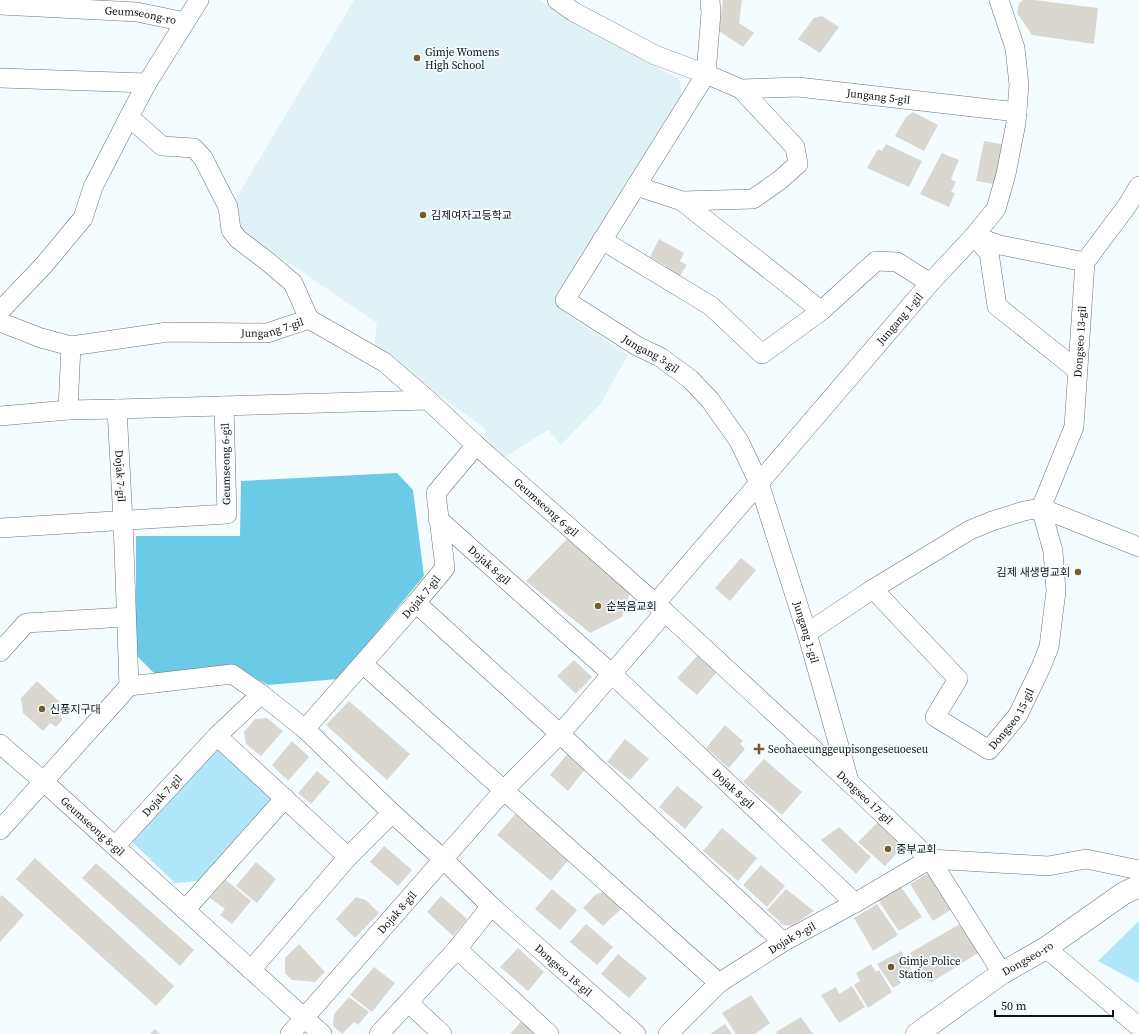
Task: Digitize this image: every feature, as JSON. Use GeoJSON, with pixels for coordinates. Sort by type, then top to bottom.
{"type":"FeatureCollection","features":[{"type":"Feature","properties":{"kind":"main road","name":"Dongseo-ro"},"geometry":{"type":"LineString","coordinates":[[917,1034],[1002,973],[1046,948],[1124,893],[1139,886]]}},
{"type":"Feature","properties":{"kind":"street"},"geometry":{"type":"LineString","coordinates":[[0,311],[44,265],[83,218],[93,187],[129,117],[199,0]]}},
{"type":"Feature","properties":{"kind":"street","name":"Jungang 5-gil"},"geometry":{"type":"LineString","coordinates":[[557,0],[574,12],[655,55],[741,89],[795,147],[798,164],[780,180],[753,199],[682,201]]}},
{"type":"Feature","properties":{"kind":"street","name":"Jungang 3-gil"},"geometry":{"type":"LineString","coordinates":[[710,0],[711,13],[706,74],[565,300],[637,346],[660,357],[690,379],[710,400],[739,441],[760,483]]}},
{"type":"Feature","properties":{"kind":"street","name":"Jungang 1-gil"},"geometry":{"type":"LineString","coordinates":[[660,608],[760,483],[930,283],[974,236],[996,209],[1006,174],[1016,123],[1019,85],[1015,48],[999,0]]}},
{"type":"Feature","properties":{"kind":"street","name":"Geumseong-ro"},"geometry":{"type":"LineString","coordinates":[[0,5],[137,12],[185,22]]}},
{"type":"Feature","properties":{"kind":"street"},"geometry":{"type":"LineString","coordinates":[[0,78],[148,84]]}},
{"type":"Feature","properties":{"kind":"street","name":"Jungang 5-gil"},"geometry":{"type":"LineString","coordinates":[[741,89],[798,87],[1016,112]]}},
{"type":"Feature","properties":{"kind":"street","name":"Jungang 7-gil"},"geometry":{"type":"LineString","coordinates":[[0,322],[41,338],[70,346],[168,332],[267,332],[309,319],[293,283],[238,239],[231,230],[228,207],[203,158],[194,148],[162,146],[129,117]]}},
{"type":"Feature","properties":{"kind":"street"},"geometry":{"type":"LineString","coordinates":[[636,186],[682,201],[821,311]]}},
{"type":"Feature","properties":{"kind":"street"},"geometry":{"type":"LineString","coordinates":[[974,236],[1000,245],[1085,262],[1127,206],[1139,186]]}},
{"type":"Feature","properties":{"kind":"street"},"geometry":{"type":"LineString","coordinates":[[974,236],[989,253],[997,306],[1077,370]]}},
{"type":"Feature","properties":{"kind":"street","name":"Jungang 1-gil"},"geometry":{"type":"LineString","coordinates":[[602,240],[712,306],[762,354],[821,311],[876,261],[897,262],[930,283]]}},
{"type":"Feature","properties":{"kind":"street","name":"Dongseo 13-gil"},"geometry":{"type":"LineString","coordinates":[[1041,508],[1074,427],[1085,262]]}},
{"type":"Feature","properties":{"kind":"street","name":"Geumseong 6-gil"},"geometry":{"type":"LineString","coordinates":[[309,319],[384,362],[660,608]]}},
{"type":"Feature","properties":{"kind":"street"},"geometry":{"type":"LineString","coordinates":[[68,410],[70,346]]}},
{"type":"Feature","properties":{"kind":"street"},"geometry":{"type":"LineString","coordinates":[[0,416],[68,410],[117,410],[428,400]]}},
{"type":"Feature","properties":{"kind":"street","name":"Geumseong 6-gil"},"geometry":{"type":"LineString","coordinates":[[123,521],[227,514],[224,406]]}},
{"type":"Feature","properties":{"kind":"street","name":"Dojak 7-gil"},"geometry":{"type":"LineString","coordinates":[[117,410],[129,686]]}},
{"type":"Feature","properties":{"kind":"street","name":"Dojak 7-gil"},"geometry":{"type":"LineString","coordinates":[[305,729],[416,603],[444,568],[436,493],[476,445]]}},
{"type":"Feature","properties":{"kind":"street","name":"Jungang 1-gil"},"geometry":{"type":"LineString","coordinates":[[760,483],[807,633],[849,782]]}},
{"type":"Feature","properties":{"kind":"street"},"geometry":{"type":"LineString","coordinates":[[807,633],[873,589],[970,530],[1024,511],[1041,508],[1139,547]]}},
{"type":"Feature","properties":{"kind":"street","name":"Dongseo 15-gil"},"geometry":{"type":"LineString","coordinates":[[873,589],[958,679],[935,717],[989,750],[1018,715],[1036,679],[1049,647],[1056,591],[1053,551],[1041,508]]}},
{"type":"Feature","properties":{"kind":"street","name":"Dojak 8-gil"},"geometry":{"type":"LineString","coordinates":[[438,519],[612,674],[855,903]]}},
{"type":"Feature","properties":{"kind":"street"},"geometry":{"type":"LineString","coordinates":[[0,528],[123,521]]}},
{"type":"Feature","properties":{"kind":"street"},"geometry":{"type":"LineString","coordinates":[[416,603],[560,734],[783,942]]}},
{"type":"Feature","properties":{"kind":"street","name":"Dojak 8-gil"},"geometry":{"type":"LineString","coordinates":[[290,1034],[504,790],[560,734],[612,674],[660,608]]}},
{"type":"Feature","properties":{"kind":"street","name":"Dongseo 17-gil"},"geometry":{"type":"LineString","coordinates":[[660,608],[849,782],[930,859],[1002,973]]}},
{"type":"Feature","properties":{"kind":"street"},"geometry":{"type":"LineString","coordinates":[[0,652],[26,623],[126,617]]}},
{"type":"Feature","properties":{"kind":"street"},"geometry":{"type":"LineString","coordinates":[[363,664],[719,983]]}},
{"type":"Feature","properties":{"kind":"street"},"geometry":{"type":"LineString","coordinates":[[0,830],[129,686],[232,674],[261,694],[305,729],[392,813],[443,859]]}},
{"type":"Feature","properties":{"kind":"street","name":"Dojak 7-gil"},"geometry":{"type":"LineString","coordinates":[[114,846],[217,736],[261,694]]}},
{"type":"Feature","properties":{"kind":"street"},"geometry":{"type":"LineString","coordinates":[[217,736],[348,857]]}},
{"type":"Feature","properties":{"kind":"street","name":"Geumseong 8-gil"},"geometry":{"type":"LineString","coordinates":[[0,744],[44,782],[322,1034]]}},
{"type":"Feature","properties":{"kind":"street"},"geometry":{"type":"LineString","coordinates":[[185,910],[285,798]]}},
{"type":"Feature","properties":{"kind":"street"},"geometry":{"type":"LineString","coordinates":[[252,970],[348,857],[392,813]]}},
{"type":"Feature","properties":{"kind":"street","name":"Dongseo 18-gil"},"geometry":{"type":"LineString","coordinates":[[443,859],[491,906],[636,1034]]}},
{"type":"Feature","properties":{"kind":"street"},"geometry":{"type":"LineString","coordinates":[[930,859],[1048,866],[1086,859],[1139,870]]}},
{"type":"Feature","properties":{"kind":"street","name":"Dojak 9-gil"},"geometry":{"type":"LineString","coordinates":[[668,1034],[719,983],[783,942],[855,903],[930,859]]}},
{"type":"Feature","properties":{"kind":"street"},"geometry":{"type":"LineString","coordinates":[[379,1034],[457,949],[491,906]]}},
{"type":"Feature","properties":{"kind":"street"},"geometry":{"type":"LineString","coordinates":[[1046,948],[1139,1027]]}},
{"type":"Feature","properties":{"kind":"street"},"geometry":{"type":"LineString","coordinates":[[457,949],[549,1034]]}},
{"type":"Feature","properties":{"kind":"street"},"geometry":{"type":"LineString","coordinates":[[409,1003],[442,1034]]}},
{"type":"Feature","properties":{"kind":"shaded area","name":"김제여자고등학교"},"geometry":{"type":"Polygon","coordinates":[[[354,0],[540,0],[580,27],[679,79],[683,98],[558,296],[565,313],[628,355],[601,403],[561,445],[548,430],[505,457],[490,444],[484,428],[374,347],[377,323],[239,229],[235,200],[354,0]]]}},
{"type":"Feature","properties":{"kind":"shaded area"},"geometry":{"type":"Polygon","coordinates":[[[397,473],[413,490],[424,576],[338,679],[268,685],[234,667],[155,674],[136,655],[136,536],[240,536],[241,481],[397,473]]]}},
{"type":"Feature","properties":{"kind":"shaded area"},"geometry":{"type":"Polygon","coordinates":[[[218,747],[273,799],[200,881],[175,883],[129,839],[218,747]]]}},
{"type":"Feature","properties":{"kind":"shaded area"},"geometry":{"type":"Polygon","coordinates":[[[1139,921],[1139,983],[1098,961],[1139,921]]]}},
{"type":"Feature","properties":{"kind":"building"},"geometry":{"type":"Polygon","coordinates":[[[723,0],[742,0],[739,23],[754,33],[743,47],[719,31],[723,0]]]}},
{"type":"Feature","properties":{"kind":"building"},"geometry":{"type":"Polygon","coordinates":[[[1023,0],[1098,8],[1094,44],[1032,35],[1017,13],[1019,3],[1023,0]]]}},
{"type":"Feature","properties":{"kind":"building"},"geometry":{"type":"Polygon","coordinates":[[[822,16],[839,27],[820,53],[798,39],[814,18],[822,16]]]}},
{"type":"Feature","properties":{"kind":"building"},"geometry":{"type":"Polygon","coordinates":[[[913,112],[938,125],[924,151],[895,136],[906,117],[913,112]]]}},
{"type":"Feature","properties":{"kind":"building"},"geometry":{"type":"Polygon","coordinates":[[[984,141],[1006,145],[999,185],[976,181],[984,141]]]}},
{"type":"Feature","properties":{"kind":"building"},"geometry":{"type":"Polygon","coordinates":[[[886,144],[922,161],[909,187],[867,168],[878,149],[882,151],[886,144]]]}},
{"type":"Feature","properties":{"kind":"building"},"geometry":{"type":"Polygon","coordinates":[[[942,153],[959,160],[951,179],[956,182],[951,192],[955,193],[949,207],[920,194],[942,153]]]}},
{"type":"Feature","properties":{"kind":"building"},"geometry":{"type":"Polygon","coordinates":[[[659,239],[684,253],[680,261],[687,265],[679,277],[664,269],[666,266],[650,257],[659,239]]]}},
{"type":"Feature","properties":{"kind":"building"},"geometry":{"type":"Polygon","coordinates":[[[567,539],[630,592],[622,617],[590,633],[526,581],[567,539]]]}},
{"type":"Feature","properties":{"kind":"building"},"geometry":{"type":"Polygon","coordinates":[[[741,558],[756,570],[730,601],[715,588],[741,558]]]}},
{"type":"Feature","properties":{"kind":"building"},"geometry":{"type":"Polygon","coordinates":[[[699,654],[718,671],[697,695],[677,678],[699,654]]]}},
{"type":"Feature","properties":{"kind":"building"},"geometry":{"type":"Polygon","coordinates":[[[574,660],[592,677],[576,694],[557,676],[574,660]]]}},
{"type":"Feature","properties":{"kind":"building","name":"신풍지구대"},"geometry":{"type":"Polygon","coordinates":[[[37,681],[64,706],[59,712],[62,720],[56,727],[50,723],[43,731],[23,713],[21,698],[37,681]]]}},
{"type":"Feature","properties":{"kind":"building"},"geometry":{"type":"Polygon","coordinates":[[[349,701],[410,754],[387,780],[326,725],[349,701]]]}},
{"type":"Feature","properties":{"kind":"building"},"geometry":{"type":"Polygon","coordinates":[[[267,718],[283,731],[261,756],[246,744],[244,732],[255,719],[267,718]]]}},
{"type":"Feature","properties":{"kind":"building"},"geometry":{"type":"Polygon","coordinates":[[[725,725],[743,741],[740,744],[745,749],[729,768],[706,748],[725,725]]]}},
{"type":"Feature","properties":{"kind":"building"},"geometry":{"type":"Polygon","coordinates":[[[625,739],[649,759],[630,780],[607,762],[625,739]]]}},
{"type":"Feature","properties":{"kind":"building"},"geometry":{"type":"Polygon","coordinates":[[[292,741],[309,757],[288,781],[272,765],[292,741]]]}},
{"type":"Feature","properties":{"kind":"building"},"geometry":{"type":"Polygon","coordinates":[[[569,752],[586,768],[568,791],[550,775],[569,752]]]}},
{"type":"Feature","properties":{"kind":"building"},"geometry":{"type":"Polygon","coordinates":[[[764,759],[802,792],[782,815],[743,782],[764,759]]]}},
{"type":"Feature","properties":{"kind":"building"},"geometry":{"type":"Polygon","coordinates":[[[317,771],[330,782],[311,804],[298,793],[317,771]]]}},
{"type":"Feature","properties":{"kind":"building"},"geometry":{"type":"Polygon","coordinates":[[[677,786],[703,807],[685,829],[659,807],[677,786]]]}},
{"type":"Feature","properties":{"kind":"building"},"geometry":{"type":"Polygon","coordinates":[[[518,811],[570,858],[551,881],[497,835],[518,811]]]}},
{"type":"Feature","properties":{"kind":"building"},"geometry":{"type":"Polygon","coordinates":[[[878,822],[904,845],[885,866],[858,842],[878,822]]]}},
{"type":"Feature","properties":{"kind":"building"},"geometry":{"type":"Polygon","coordinates":[[[839,827],[871,857],[856,874],[821,840],[839,827]]]}},
{"type":"Feature","properties":{"kind":"building"},"geometry":{"type":"Polygon","coordinates":[[[722,828],[757,858],[738,881],[703,851],[722,828]]]}},
{"type":"Feature","properties":{"kind":"building"},"geometry":{"type":"Polygon","coordinates":[[[384,846],[412,870],[398,886],[370,862],[384,846]]]}},
{"type":"Feature","properties":{"kind":"building"},"geometry":{"type":"Polygon","coordinates":[[[35,858],[174,986],[156,1006],[16,879],[35,858]]]}},
{"type":"Feature","properties":{"kind":"building"},"geometry":{"type":"Polygon","coordinates":[[[256,862],[276,879],[257,903],[236,886],[256,862]]]}},
{"type":"Feature","properties":{"kind":"building"},"geometry":{"type":"Polygon","coordinates":[[[96,863],[194,950],[180,966],[82,878],[96,863]]]}},
{"type":"Feature","properties":{"kind":"building"},"geometry":{"type":"Polygon","coordinates":[[[761,865],[785,886],[767,907],[743,885],[761,865]]]}},
{"type":"Feature","properties":{"kind":"building"},"geometry":{"type":"Polygon","coordinates":[[[932,871],[955,907],[933,921],[910,884],[932,871]]]}},
{"type":"Feature","properties":{"kind":"building"},"geometry":{"type":"Polygon","coordinates":[[[226,880],[251,901],[232,924],[220,915],[225,909],[210,898],[226,880]]]}},
{"type":"Feature","properties":{"kind":"building"},"geometry":{"type":"Polygon","coordinates":[[[899,884],[922,917],[899,931],[876,897],[899,884]]]}},
{"type":"Feature","properties":{"kind":"building"},"geometry":{"type":"Polygon","coordinates":[[[552,889],[577,910],[560,930],[535,909],[552,889]]]}},
{"type":"Feature","properties":{"kind":"building"},"geometry":{"type":"Polygon","coordinates":[[[786,889],[814,911],[792,926],[784,925],[767,910],[786,889]]]}},
{"type":"Feature","properties":{"kind":"building"},"geometry":{"type":"Polygon","coordinates":[[[607,890],[624,906],[603,926],[583,908],[595,895],[607,890]]]}},
{"type":"Feature","properties":{"kind":"building"},"geometry":{"type":"Polygon","coordinates":[[[2,895],[24,915],[0,942],[0,897],[2,895]]]}},
{"type":"Feature","properties":{"kind":"building"},"geometry":{"type":"Polygon","coordinates":[[[441,896],[467,919],[453,936],[427,912],[441,896]]]}},
{"type":"Feature","properties":{"kind":"building"},"geometry":{"type":"Polygon","coordinates":[[[356,897],[366,900],[379,913],[355,938],[336,919],[356,897]]]}},
{"type":"Feature","properties":{"kind":"building"},"geometry":{"type":"Polygon","coordinates":[[[877,904],[898,935],[873,951],[854,918],[877,904]]]}},
{"type":"Feature","properties":{"kind":"building"},"geometry":{"type":"Polygon","coordinates":[[[963,922],[983,950],[930,983],[910,953],[963,922]]]}},
{"type":"Feature","properties":{"kind":"building"},"geometry":{"type":"Polygon","coordinates":[[[586,924],[613,947],[597,965],[570,942],[586,924]]]}},
{"type":"Feature","properties":{"kind":"building"},"geometry":{"type":"Polygon","coordinates":[[[299,944],[325,972],[315,982],[292,980],[285,973],[285,958],[299,944]]]}},
{"type":"Feature","properties":{"kind":"building"},"geometry":{"type":"Polygon","coordinates":[[[518,948],[544,972],[528,991],[500,967],[518,948]]]}},
{"type":"Feature","properties":{"kind":"building"},"geometry":{"type":"Polygon","coordinates":[[[901,951],[912,971],[898,978],[901,983],[893,988],[877,964],[901,951]]]}},
{"type":"Feature","properties":{"kind":"building"},"geometry":{"type":"Polygon","coordinates":[[[618,954],[647,978],[629,998],[601,974],[618,954]]]}},
{"type":"Feature","properties":{"kind":"building"},"geometry":{"type":"Polygon","coordinates":[[[871,964],[876,972],[879,970],[892,992],[868,1008],[854,985],[860,981],[856,973],[871,964]]]}},
{"type":"Feature","properties":{"kind":"building"},"geometry":{"type":"Polygon","coordinates":[[[374,967],[395,983],[372,1012],[350,995],[374,967]]]}},
{"type":"Feature","properties":{"kind":"building"},"geometry":{"type":"Polygon","coordinates":[[[852,986],[865,1007],[839,1023],[821,995],[836,987],[839,994],[852,986]]]}},
{"type":"Feature","properties":{"kind":"building"},"geometry":{"type":"Polygon","coordinates":[[[751,995],[770,1023],[755,1034],[736,1034],[722,1013],[751,995]]]}},
{"type":"Feature","properties":{"kind":"building"},"geometry":{"type":"Polygon","coordinates":[[[349,997],[369,1012],[358,1025],[354,1022],[342,1034],[333,1026],[334,1014],[349,997]]]}},
{"type":"Feature","properties":{"kind":"building"},"geometry":{"type":"Polygon","coordinates":[[[525,1017],[545,1034],[510,1034],[525,1017]]]}},
{"type":"Feature","properties":{"kind":"building"},"geometry":{"type":"Polygon","coordinates":[[[801,1017],[813,1034],[777,1034],[776,1032],[801,1017]]]}},
{"type":"Feature","properties":{"kind":"building"},"geometry":{"type":"Polygon","coordinates":[[[725,1024],[732,1034],[710,1034],[725,1024]]]}},
{"type":"Feature","properties":{"kind":"building"},"geometry":{"type":"Polygon","coordinates":[[[155,1029],[160,1034],[150,1034],[155,1029]]]}},
{"type":"Feature","properties":{"kind":"place","name":"Gimje Womens High School"},"geometry":{"type":"Point","coordinates":[417,58]}},
{"type":"Feature","properties":{"kind":"place","name":"김제여자고등학교"},"geometry":{"type":"Point","coordinates":[423,215]}},
{"type":"Feature","properties":{"kind":"place","name":"김제 새생명교회"},"geometry":{"type":"Point","coordinates":[1078,572]}},
{"type":"Feature","properties":{"kind":"place","name":"순복음교회"},"geometry":{"type":"Point","coordinates":[598,606]}},
{"type":"Feature","properties":{"kind":"place","name":"신풍지구대"},"geometry":{"type":"Point","coordinates":[42,709]}},
{"type":"Feature","properties":{"kind":"place","name":"Seohaeeunggeupisongeseuoeseu"},"geometry":{"type":"Point","coordinates":[759,749]}},
{"type":"Feature","properties":{"kind":"place","name":"중부교회"},"geometry":{"type":"Point","coordinates":[888,849]}},
{"type":"Feature","properties":{"kind":"place","name":"Gimje Police Station"},"geometry":{"type":"Point","coordinates":[891,967]}}]}
